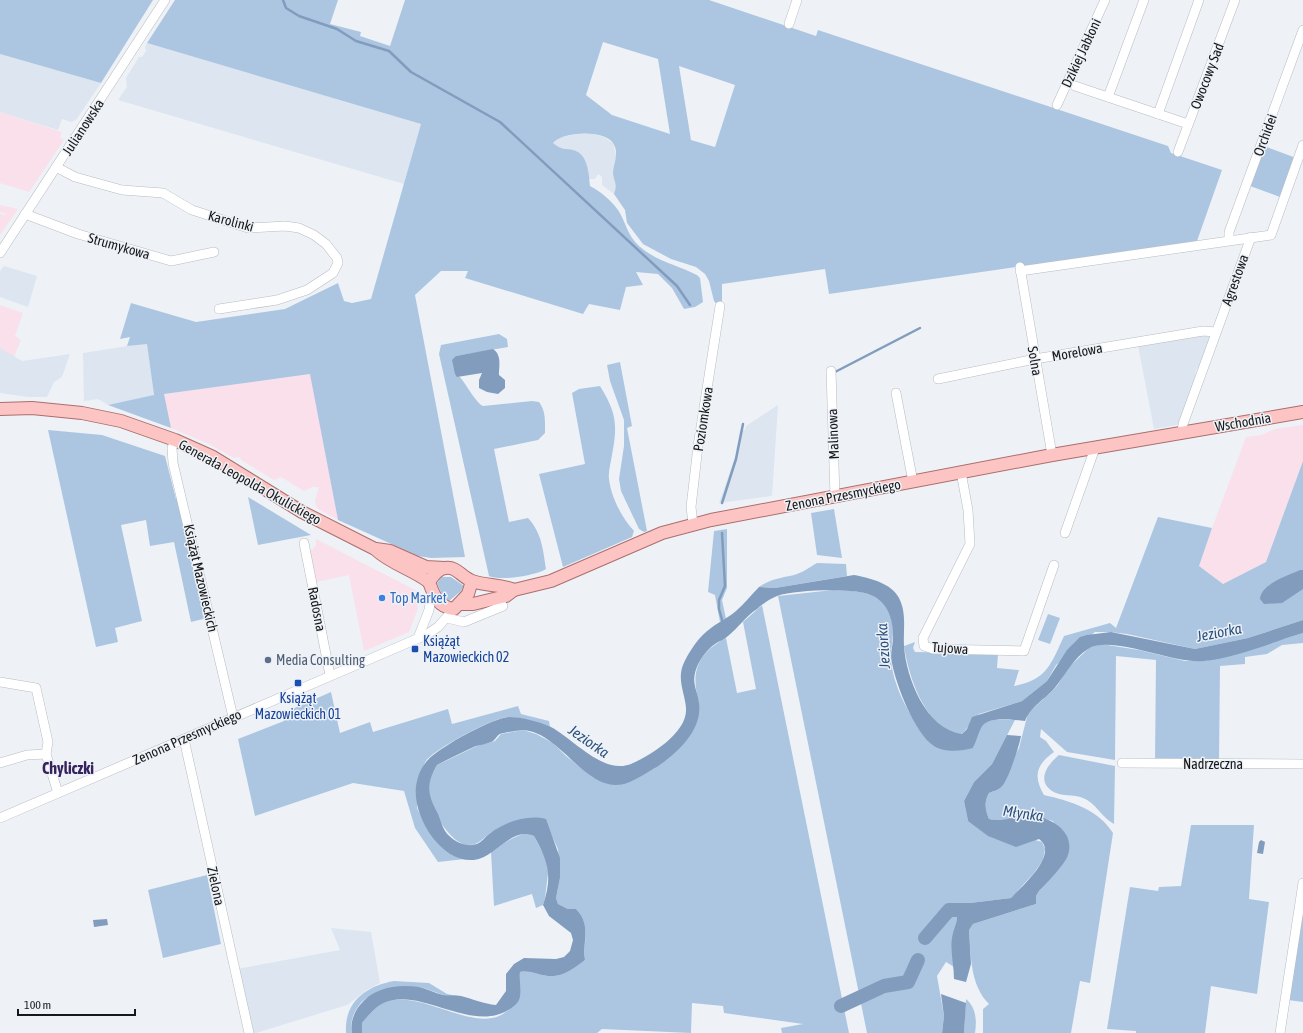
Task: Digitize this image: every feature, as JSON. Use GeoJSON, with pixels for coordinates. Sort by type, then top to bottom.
{"type":"FeatureCollection","features":[{"type":"Feature","properties":{"kind":"main road","name":"Generała Leopolda Okulickiego"},"geometry":{"type":"LineString","coordinates":[[1,408],[32,408],[82,413],[121,421],[175,440],[213,458],[302,512],[375,549],[382,556],[414,572],[431,587]]}},
{"type":"Feature","properties":{"kind":"main road","name":"Wschodnia"},"geometry":{"type":"LineString","coordinates":[[1182,433],[1303,412]]}},
{"type":"Feature","properties":{"kind":"main road","name":"Zenona Przesmyckiego"},"geometry":{"type":"LineString","coordinates":[[453,610],[506,596],[514,590],[550,581],[642,541],[692,524],[1052,455],[1182,433]]}},
{"type":"Feature","properties":{"kind":"main road","name":"Generała Leopolda Okulickiego"},"geometry":{"type":"LineString","coordinates":[[375,549],[390,551],[426,567],[444,568]]}},
{"type":"Feature","properties":{"kind":"main road"},"geometry":{"type":"LineString","coordinates":[[472,581],[468,594],[453,610],[440,604],[431,587],[436,573],[444,568],[456,570],[466,579],[472,581],[505,586],[514,590]]}},
{"type":"Feature","properties":{"kind":"street","name":"Julianowska"},"geometry":{"type":"LineString","coordinates":[[0,253],[165,0]]}},
{"type":"Feature","properties":{"kind":"street"},"geometry":{"type":"LineString","coordinates":[[789,24],[797,0]]}},
{"type":"Feature","properties":{"kind":"street","name":"Dzikiej Jabłoni"},"geometry":{"type":"LineString","coordinates":[[1057,105],[1105,0]]}},
{"type":"Feature","properties":{"kind":"street"},"geometry":{"type":"LineString","coordinates":[[1108,97],[1144,0]]}},
{"type":"Feature","properties":{"kind":"street"},"geometry":{"type":"LineString","coordinates":[[1158,114],[1199,0]]}},
{"type":"Feature","properties":{"kind":"street","name":"Owocowy Sad"},"geometry":{"type":"LineString","coordinates":[[1178,152],[1236,0]]}},
{"type":"Feature","properties":{"kind":"street","name":"Orchidei"},"geometry":{"type":"LineString","coordinates":[[1229,240],[1229,232],[1303,30]]}},
{"type":"Feature","properties":{"kind":"street"},"geometry":{"type":"LineString","coordinates":[[1075,86],[1188,124]]}},
{"type":"Feature","properties":{"kind":"street","name":"Agrestowa"},"geometry":{"type":"LineString","coordinates":[[1182,433],[1183,424],[1250,237],[1271,235],[1303,145]]}},
{"type":"Feature","properties":{"kind":"street","name":"Karolinki"},"geometry":{"type":"LineString","coordinates":[[56,167],[75,177],[122,190],[164,193],[192,210],[248,228],[284,226],[299,228],[314,235],[326,244],[337,258],[338,263],[334,273],[306,290],[277,300],[219,309]]}},
{"type":"Feature","properties":{"kind":"street","name":"Strumykowa"},"geometry":{"type":"LineString","coordinates":[[25,214],[67,230],[171,261],[214,252]]}},
{"type":"Feature","properties":{"kind":"street"},"geometry":{"type":"LineString","coordinates":[[1229,240],[1250,237]]}},
{"type":"Feature","properties":{"kind":"street","name":"Solna"},"geometry":{"type":"LineString","coordinates":[[1052,455],[1020,269],[1229,240]]}},
{"type":"Feature","properties":{"kind":"street","name":"Poziomkowa"},"geometry":{"type":"LineString","coordinates":[[692,524],[691,507],[697,454],[720,310]]}},
{"type":"Feature","properties":{"kind":"street","name":"Morelowa"},"geometry":{"type":"LineString","coordinates":[[938,379],[1035,359],[1203,331],[1216,332]]}},
{"type":"Feature","properties":{"kind":"street","name":"Malinowa"},"geometry":{"type":"LineString","coordinates":[[831,370],[835,497]]}},
{"type":"Feature","properties":{"kind":"street"},"geometry":{"type":"LineString","coordinates":[[896,393],[913,482]]}},
{"type":"Feature","properties":{"kind":"street","name":"Książąt Mazowieckich"},"geometry":{"type":"LineString","coordinates":[[175,440],[172,448],[173,463],[233,717]]}},
{"type":"Feature","properties":{"kind":"street"},"geometry":{"type":"LineString","coordinates":[[1065,533],[1095,448]]}},
{"type":"Feature","properties":{"kind":"street","name":"Tujowa"},"geometry":{"type":"LineString","coordinates":[[961,472],[968,510],[970,544],[922,638],[924,646],[933,649],[1024,651],[1054,565]]}},
{"type":"Feature","properties":{"kind":"street","name":"Radosna"},"geometry":{"type":"LineString","coordinates":[[304,543],[330,675]]}},
{"type":"Feature","properties":{"kind":"street"},"geometry":{"type":"LineString","coordinates":[[418,638],[429,610],[431,587]]}},
{"type":"Feature","properties":{"kind":"street"},"geometry":{"type":"LineString","coordinates":[[453,610],[464,622],[503,606]]}},
{"type":"Feature","properties":{"kind":"street","name":"Zenona Przesmyckiego"},"geometry":{"type":"LineString","coordinates":[[0,818],[418,638],[432,631],[453,610]]}},
{"type":"Feature","properties":{"kind":"street"},"geometry":{"type":"LineString","coordinates":[[0,682],[36,688],[48,742],[46,754],[58,793]]}},
{"type":"Feature","properties":{"kind":"street","name":"Zielona"},"geometry":{"type":"LineString","coordinates":[[184,739],[249,1033]]}},
{"type":"Feature","properties":{"kind":"street"},"geometry":{"type":"LineString","coordinates":[[0,764],[27,755],[46,754]]}},
{"type":"Feature","properties":{"kind":"street","name":"Nadrzeczna"},"geometry":{"type":"LineString","coordinates":[[1122,763],[1303,764]]}},
{"type":"Feature","properties":{"kind":"street"},"geometry":{"type":"LineString","coordinates":[[1280,1033],[1303,883]]}},
{"type":"Feature","properties":{"kind":"shaded area"},"geometry":{"type":"Polygon","coordinates":[[[0,0],[153,0],[101,83],[0,54],[0,0]]]}},
{"type":"Feature","properties":{"kind":"shaded area"},"geometry":{"type":"Polygon","coordinates":[[[175,0],[338,0],[330,24],[361,32],[360,36],[390,46],[405,0],[709,0],[816,36],[818,30],[1168,146],[1171,153],[1222,170],[1197,241],[829,294],[825,269],[722,284],[722,310],[714,301],[709,281],[705,274],[696,267],[671,259],[643,244],[627,223],[625,210],[614,194],[616,185],[613,173],[616,151],[613,143],[601,136],[592,134],[573,134],[558,139],[553,143],[557,146],[580,153],[587,166],[590,186],[605,196],[615,206],[629,233],[639,246],[652,255],[689,271],[700,278],[703,302],[695,307],[684,309],[672,288],[658,274],[636,272],[643,285],[626,287],[620,310],[589,304],[583,314],[465,278],[468,271],[441,271],[415,295],[465,557],[431,558],[418,556],[338,520],[310,374],[164,394],[171,428],[108,405],[154,395],[147,344],[127,346],[130,337],[120,339],[131,303],[196,322],[285,309],[338,283],[344,301],[352,303],[371,299],[421,124],[147,43],[175,0]],[[603,42],[586,95],[612,115],[670,134],[658,59],[603,42]],[[679,66],[691,140],[715,147],[735,85],[679,66]]]}},
{"type":"Feature","properties":{"kind":"shaded area"},"geometry":{"type":"Polygon","coordinates":[[[147,43],[421,124],[404,184],[118,100],[127,87],[126,78],[139,57],[142,57],[146,51],[145,47],[147,43]]]}},
{"type":"Feature","properties":{"kind":"shaded area"},"geometry":{"type":"Polygon","coordinates":[[[0,54],[101,83],[76,120],[71,122],[62,119],[58,130],[0,112],[0,54]]]}},
{"type":"Feature","properties":{"kind":"shaded area"},"geometry":{"type":"Polygon","coordinates":[[[0,112],[62,132],[60,137],[64,140],[29,192],[0,183],[0,112]]]}},
{"type":"Feature","properties":{"kind":"shaded area"},"geometry":{"type":"Polygon","coordinates":[[[578,134],[594,134],[604,137],[613,143],[617,160],[613,173],[617,186],[614,194],[602,185],[602,177],[598,174],[595,179],[589,179],[585,162],[577,151],[560,149],[552,143],[557,138],[578,134]]]}},
{"type":"Feature","properties":{"kind":"shaded area"},"geometry":{"type":"Polygon","coordinates":[[[1264,146],[1296,158],[1280,197],[1250,186],[1264,146]]]}},
{"type":"Feature","properties":{"kind":"shaded area"},"geometry":{"type":"Polygon","coordinates":[[[0,205],[18,209],[0,235],[0,214],[7,214],[0,212],[0,205]]]}},
{"type":"Feature","properties":{"kind":"shaded area"},"geometry":{"type":"Polygon","coordinates":[[[4,266],[37,276],[28,307],[0,297],[0,271],[4,266]]]}},
{"type":"Feature","properties":{"kind":"shaded area"},"geometry":{"type":"Polygon","coordinates":[[[0,305],[23,313],[15,336],[21,340],[14,357],[0,348],[0,305]]]}},
{"type":"Feature","properties":{"kind":"shaded area"},"geometry":{"type":"Polygon","coordinates":[[[499,334],[507,339],[508,347],[456,356],[457,376],[460,377],[474,397],[483,406],[532,401],[539,402],[544,413],[545,433],[538,440],[494,449],[509,522],[528,518],[533,524],[541,542],[546,569],[534,574],[509,578],[489,576],[439,354],[441,345],[499,334]]]}},
{"type":"Feature","properties":{"kind":"shaded area"},"geometry":{"type":"Polygon","coordinates":[[[1205,334],[1210,338],[1199,368],[1196,369],[1194,385],[1180,422],[1177,425],[1154,429],[1138,345],[1205,334]]]}},
{"type":"Feature","properties":{"kind":"shaded area"},"geometry":{"type":"Polygon","coordinates":[[[147,343],[154,396],[108,405],[98,399],[84,401],[83,353],[147,343]]]}},
{"type":"Feature","properties":{"kind":"shaded area"},"geometry":{"type":"Polygon","coordinates":[[[0,348],[22,361],[70,354],[62,377],[54,382],[47,397],[28,397],[0,393],[0,348]]]}},
{"type":"Feature","properties":{"kind":"shaded area"},"geometry":{"type":"Polygon","coordinates":[[[493,349],[499,357],[499,375],[505,380],[505,388],[498,394],[487,392],[479,388],[479,380],[482,373],[457,377],[452,360],[456,356],[493,349]]]}},
{"type":"Feature","properties":{"kind":"shaded area"},"geometry":{"type":"Polygon","coordinates":[[[620,362],[632,426],[627,428],[647,531],[644,532],[639,529],[621,491],[619,479],[624,446],[624,420],[610,381],[607,365],[620,362]]]}},
{"type":"Feature","properties":{"kind":"shaded area"},"geometry":{"type":"Polygon","coordinates":[[[311,374],[338,520],[317,508],[315,501],[319,487],[312,487],[304,491],[281,477],[274,480],[241,460],[240,457],[234,458],[209,444],[171,428],[163,394],[311,374]]]}},
{"type":"Feature","properties":{"kind":"shaded area"},"geometry":{"type":"Polygon","coordinates":[[[600,386],[612,411],[615,426],[614,444],[609,473],[610,486],[618,507],[625,520],[634,531],[632,537],[563,567],[539,474],[585,464],[572,393],[579,389],[600,386]]]}},
{"type":"Feature","properties":{"kind":"shaded area"},"geometry":{"type":"Polygon","coordinates":[[[778,405],[772,496],[719,503],[735,457],[740,430],[745,430],[746,426],[778,405]]]}},
{"type":"Feature","properties":{"kind":"shaded area"},"geometry":{"type":"Polygon","coordinates":[[[1303,425],[1303,461],[1266,562],[1223,584],[1198,566],[1246,437],[1261,435],[1275,429],[1303,425]]]}},
{"type":"Feature","properties":{"kind":"shaded area"},"geometry":{"type":"Polygon","coordinates":[[[48,430],[102,435],[165,456],[176,499],[181,498],[207,618],[191,622],[174,542],[150,546],[146,520],[121,525],[142,621],[115,628],[118,642],[96,647],[48,430]]]}},
{"type":"Feature","properties":{"kind":"shaded area"},"geometry":{"type":"Polygon","coordinates":[[[1303,461],[1303,620],[1248,638],[1195,649],[1127,634],[1095,632],[1056,665],[1047,681],[1022,701],[979,714],[962,734],[949,730],[938,723],[921,700],[910,673],[904,646],[915,642],[913,648],[915,652],[998,654],[997,668],[1019,670],[1014,686],[1034,680],[1041,675],[1051,663],[1064,636],[1110,623],[1116,628],[1158,517],[1212,528],[1199,566],[1223,584],[1266,562],[1303,461]]]}},
{"type":"Feature","properties":{"kind":"shaded area"},"geometry":{"type":"Polygon","coordinates":[[[248,497],[311,535],[258,545],[248,497]]]}},
{"type":"Feature","properties":{"kind":"shaded area"},"geometry":{"type":"Polygon","coordinates":[[[834,509],[842,558],[817,555],[811,513],[834,509]]]}},
{"type":"Feature","properties":{"kind":"shaded area"},"geometry":{"type":"Polygon","coordinates":[[[727,529],[727,588],[722,600],[726,619],[720,622],[715,595],[708,592],[714,531],[727,529]]]}},
{"type":"Feature","properties":{"kind":"shaded area"},"geometry":{"type":"Polygon","coordinates":[[[316,539],[415,590],[418,608],[409,632],[364,651],[349,575],[316,582],[309,550],[312,550],[316,545],[316,539]]]}},
{"type":"Feature","properties":{"kind":"shaded area"},"geometry":{"type":"Polygon","coordinates":[[[817,563],[846,564],[847,576],[775,588],[759,587],[771,580],[800,573],[817,563]]]}},
{"type":"Feature","properties":{"kind":"shaded area"},"geometry":{"type":"Polygon","coordinates":[[[1303,570],[1303,589],[1282,603],[1264,604],[1260,599],[1261,594],[1265,589],[1276,581],[1303,570]]]}},
{"type":"Feature","properties":{"kind":"shaded area"},"geometry":{"type":"Polygon","coordinates":[[[854,575],[880,582],[891,588],[899,598],[904,616],[904,646],[906,659],[909,673],[920,700],[938,723],[949,730],[962,734],[967,729],[972,717],[1022,701],[1047,681],[1067,650],[1080,637],[1111,632],[1195,649],[1248,638],[1303,620],[1303,633],[1229,657],[1204,661],[1177,659],[1127,647],[1098,645],[1088,649],[1079,657],[1053,690],[1031,710],[1025,721],[1001,719],[989,721],[981,728],[973,748],[959,751],[943,750],[934,746],[927,740],[913,720],[907,708],[891,660],[893,640],[892,622],[890,615],[881,602],[868,594],[851,591],[805,591],[777,596],[753,612],[732,633],[715,644],[705,653],[696,669],[694,677],[699,703],[699,713],[697,723],[692,732],[679,749],[671,756],[655,768],[634,780],[627,783],[613,785],[599,781],[587,773],[550,741],[537,733],[523,730],[500,734],[491,742],[476,746],[437,765],[431,778],[429,789],[430,795],[445,831],[451,838],[459,843],[468,845],[477,844],[495,830],[516,820],[524,818],[546,819],[560,858],[560,878],[556,898],[558,904],[568,909],[576,909],[584,921],[585,960],[563,974],[553,976],[531,972],[520,972],[520,997],[518,1001],[510,1009],[494,1016],[478,1016],[413,1000],[398,999],[384,1003],[372,1012],[362,1023],[362,1033],[352,1033],[354,1014],[366,999],[379,991],[387,988],[411,986],[419,987],[443,995],[461,996],[483,1003],[496,1005],[506,991],[506,974],[514,964],[524,958],[556,959],[564,957],[570,951],[573,940],[571,933],[549,916],[543,905],[548,886],[548,869],[543,853],[534,836],[526,834],[518,835],[482,858],[474,860],[461,859],[449,853],[438,844],[429,833],[422,820],[416,793],[419,773],[431,757],[454,741],[473,731],[489,723],[509,717],[531,720],[551,727],[590,755],[601,761],[612,765],[622,766],[633,763],[667,742],[681,726],[685,717],[686,708],[681,682],[681,671],[691,650],[707,631],[736,611],[759,587],[775,588],[854,575]]]}},
{"type":"Feature","properties":{"kind":"shaded area"},"geometry":{"type":"Polygon","coordinates":[[[442,577],[451,577],[464,586],[461,591],[449,601],[443,597],[437,583],[442,577]]]}},
{"type":"Feature","properties":{"kind":"shaded area"},"geometry":{"type":"Polygon","coordinates":[[[833,590],[856,591],[875,596],[888,609],[892,619],[893,633],[891,660],[896,684],[906,707],[920,728],[935,746],[973,748],[981,727],[987,722],[992,720],[1015,720],[992,764],[974,782],[964,801],[968,821],[1042,842],[1045,849],[1043,860],[1034,873],[1011,898],[962,904],[952,942],[954,967],[946,962],[937,976],[944,1016],[942,1033],[867,1033],[778,596],[833,590]]]}},
{"type":"Feature","properties":{"kind":"shaded area"},"geometry":{"type":"Polygon","coordinates":[[[762,605],[849,1033],[782,1033],[781,1028],[803,1024],[724,1013],[723,1006],[692,1003],[691,1033],[602,1029],[597,1033],[362,1033],[362,1023],[372,1012],[384,1003],[397,1000],[428,1004],[460,1015],[476,1018],[490,1018],[503,1014],[519,999],[520,972],[531,972],[553,976],[563,974],[573,969],[585,960],[585,927],[581,915],[576,909],[568,909],[558,904],[556,898],[560,878],[558,849],[551,834],[518,820],[490,833],[476,843],[470,845],[462,844],[447,831],[441,822],[435,812],[428,793],[430,777],[437,765],[477,746],[495,741],[501,734],[523,730],[536,734],[553,743],[566,756],[594,778],[654,769],[699,703],[696,692],[696,672],[703,657],[716,644],[726,638],[737,693],[756,689],[743,622],[762,605]]]}},
{"type":"Feature","properties":{"kind":"shaded area"},"geometry":{"type":"Polygon","coordinates":[[[1048,614],[1060,618],[1050,644],[1038,640],[1048,614]]]}},
{"type":"Feature","properties":{"kind":"shaded area"},"geometry":{"type":"Polygon","coordinates":[[[1303,633],[1303,643],[1282,645],[1267,654],[1245,657],[1245,664],[1220,666],[1219,761],[1155,760],[1156,660],[1116,656],[1115,760],[1067,752],[1041,729],[1040,737],[1046,741],[1054,752],[1043,762],[1038,771],[1038,782],[1044,795],[1083,807],[1100,818],[1113,833],[1090,983],[1080,981],[1071,1033],[983,1033],[983,1009],[989,1004],[978,988],[975,979],[971,960],[969,930],[973,924],[1036,904],[1036,896],[1039,891],[1068,855],[1053,821],[1027,815],[1001,821],[989,819],[987,812],[987,796],[989,793],[997,790],[1019,748],[1028,713],[1057,686],[1068,668],[1089,648],[1101,644],[1139,650],[1185,661],[1204,661],[1231,655],[1303,633]]]}},
{"type":"Feature","properties":{"kind":"shaded area"},"geometry":{"type":"Polygon","coordinates":[[[331,692],[340,733],[370,722],[373,732],[448,709],[452,724],[518,706],[521,714],[549,721],[550,727],[519,718],[501,718],[465,734],[440,749],[426,761],[421,776],[417,808],[425,824],[441,847],[456,857],[465,859],[438,862],[415,828],[404,791],[353,783],[255,816],[238,739],[284,721],[281,714],[331,692]]]}},
{"type":"Feature","properties":{"kind":"shaded area"},"geometry":{"type":"Polygon","coordinates":[[[1007,735],[1021,736],[1014,762],[1003,785],[989,793],[987,796],[986,806],[989,819],[1001,820],[1023,815],[1044,818],[1058,826],[1068,838],[1068,855],[1060,868],[1039,891],[1036,896],[1036,904],[973,924],[969,930],[971,964],[966,982],[954,979],[951,944],[957,920],[956,912],[962,904],[1011,898],[1037,870],[1045,853],[1044,845],[1039,839],[1016,847],[988,836],[968,821],[964,801],[974,782],[992,764],[1007,735]]]}},
{"type":"Feature","properties":{"kind":"shaded area"},"geometry":{"type":"Polygon","coordinates":[[[1059,755],[1115,766],[1114,824],[1088,800],[1055,793],[1047,787],[1044,777],[1045,772],[1059,755]]]}},
{"type":"Feature","properties":{"kind":"shaded area"},"geometry":{"type":"Polygon","coordinates":[[[1191,825],[1254,825],[1249,899],[1269,902],[1257,994],[1211,986],[1205,1033],[1136,1033],[1136,1031],[1107,1029],[1130,887],[1158,891],[1159,887],[1181,886],[1191,825]]]}},
{"type":"Feature","properties":{"kind":"shaded area"},"geometry":{"type":"Polygon","coordinates":[[[529,833],[534,836],[549,865],[543,905],[536,908],[532,894],[494,906],[491,852],[513,838],[529,833]]]}},
{"type":"Feature","properties":{"kind":"shaded area"},"geometry":{"type":"Polygon","coordinates":[[[1261,840],[1265,842],[1263,854],[1257,853],[1259,842],[1261,840]]]}},
{"type":"Feature","properties":{"kind":"shaded area"},"geometry":{"type":"Polygon","coordinates":[[[207,875],[221,944],[163,958],[148,890],[207,875]]]}},
{"type":"Feature","properties":{"kind":"shaded area"},"geometry":{"type":"Polygon","coordinates":[[[1303,910],[1303,1002],[1288,1000],[1303,910]]]}},
{"type":"Feature","properties":{"kind":"shaded area"},"geometry":{"type":"Polygon","coordinates":[[[107,919],[108,925],[94,927],[93,920],[107,919]]]}},
{"type":"Feature","properties":{"kind":"shaded area"},"geometry":{"type":"Polygon","coordinates":[[[331,928],[371,932],[380,983],[367,990],[347,1005],[256,1033],[251,1033],[237,969],[340,950],[331,928]]]}},
{"type":"Feature","properties":{"kind":"shaded area"},"geometry":{"type":"Polygon","coordinates":[[[394,981],[429,983],[447,994],[458,996],[453,997],[443,995],[417,987],[398,989],[374,995],[364,1000],[358,1007],[352,1019],[352,1033],[346,1033],[346,1022],[349,1012],[359,997],[374,987],[394,981]]]}},
{"type":"Feature","properties":{"kind":"shaded area"},"geometry":{"type":"Polygon","coordinates":[[[941,994],[966,1003],[964,1033],[942,1033],[944,1016],[941,994]]]}},
{"type":"Feature","properties":{"kind":"shaded area"},"geometry":{"type":"Polygon","coordinates":[[[966,999],[974,1010],[976,1024],[975,1033],[964,1033],[966,999]]]}},
{"type":"Feature","properties":{"kind":"waterway"},"geometry":{"type":"LineString","coordinates":[[283,0],[286,8],[299,16],[337,29],[356,41],[389,51],[411,72],[500,122],[677,286],[690,305]]}},
{"type":"Feature","properties":{"kind":"waterway"},"geometry":{"type":"LineString","coordinates":[[835,372],[920,328]]}},
{"type":"Feature","properties":{"kind":"waterway"},"geometry":{"type":"LineString","coordinates":[[722,503],[736,459],[743,424]]}},
{"type":"Feature","properties":{"kind":"waterway"},"geometry":{"type":"LineString","coordinates":[[722,533],[725,586],[719,600],[719,609],[723,623]]}},
{"type":"Feature","properties":{"kind":"waterway"},"geometry":{"type":"LineString","coordinates":[[925,938],[949,910],[967,910]]}},
{"type":"Feature","properties":{"kind":"waterway"},"geometry":{"type":"LineString","coordinates":[[841,1006],[884,986],[908,982],[918,960]]}},
{"type":"Feature","properties":{"kind":"place","name":"Top Market"},"geometry":{"type":"Point","coordinates":[382,598]}},
{"type":"Feature","properties":{"kind":"place","name":"Książąt Mazowieckich 02"},"geometry":{"type":"Point","coordinates":[415,649]}},
{"type":"Feature","properties":{"kind":"place","name":"Media Consulting"},"geometry":{"type":"Point","coordinates":[268,660]}},
{"type":"Feature","properties":{"kind":"place","name":"Książąt Mazowieckich 01"},"geometry":{"type":"Point","coordinates":[298,683]}},
{"type":"Feature","properties":{"kind":"district","name":"Chyliczki"},"geometry":{"type":"Point","coordinates":[68,768]}},
{"type":"Feature","properties":{"kind":"water label","name":"Jeziorka"},"geometry":{"type":"Point","coordinates":[1219,632]}},
{"type":"Feature","properties":{"kind":"water label","name":"Jeziorka"},"geometry":{"type":"Point","coordinates":[883,646]}},
{"type":"Feature","properties":{"kind":"water label","name":"Jeziorka"},"geometry":{"type":"Point","coordinates":[589,741]}},
{"type":"Feature","properties":{"kind":"water label","name":"Młynka"},"geometry":{"type":"Point","coordinates":[1023,813]}}]}
